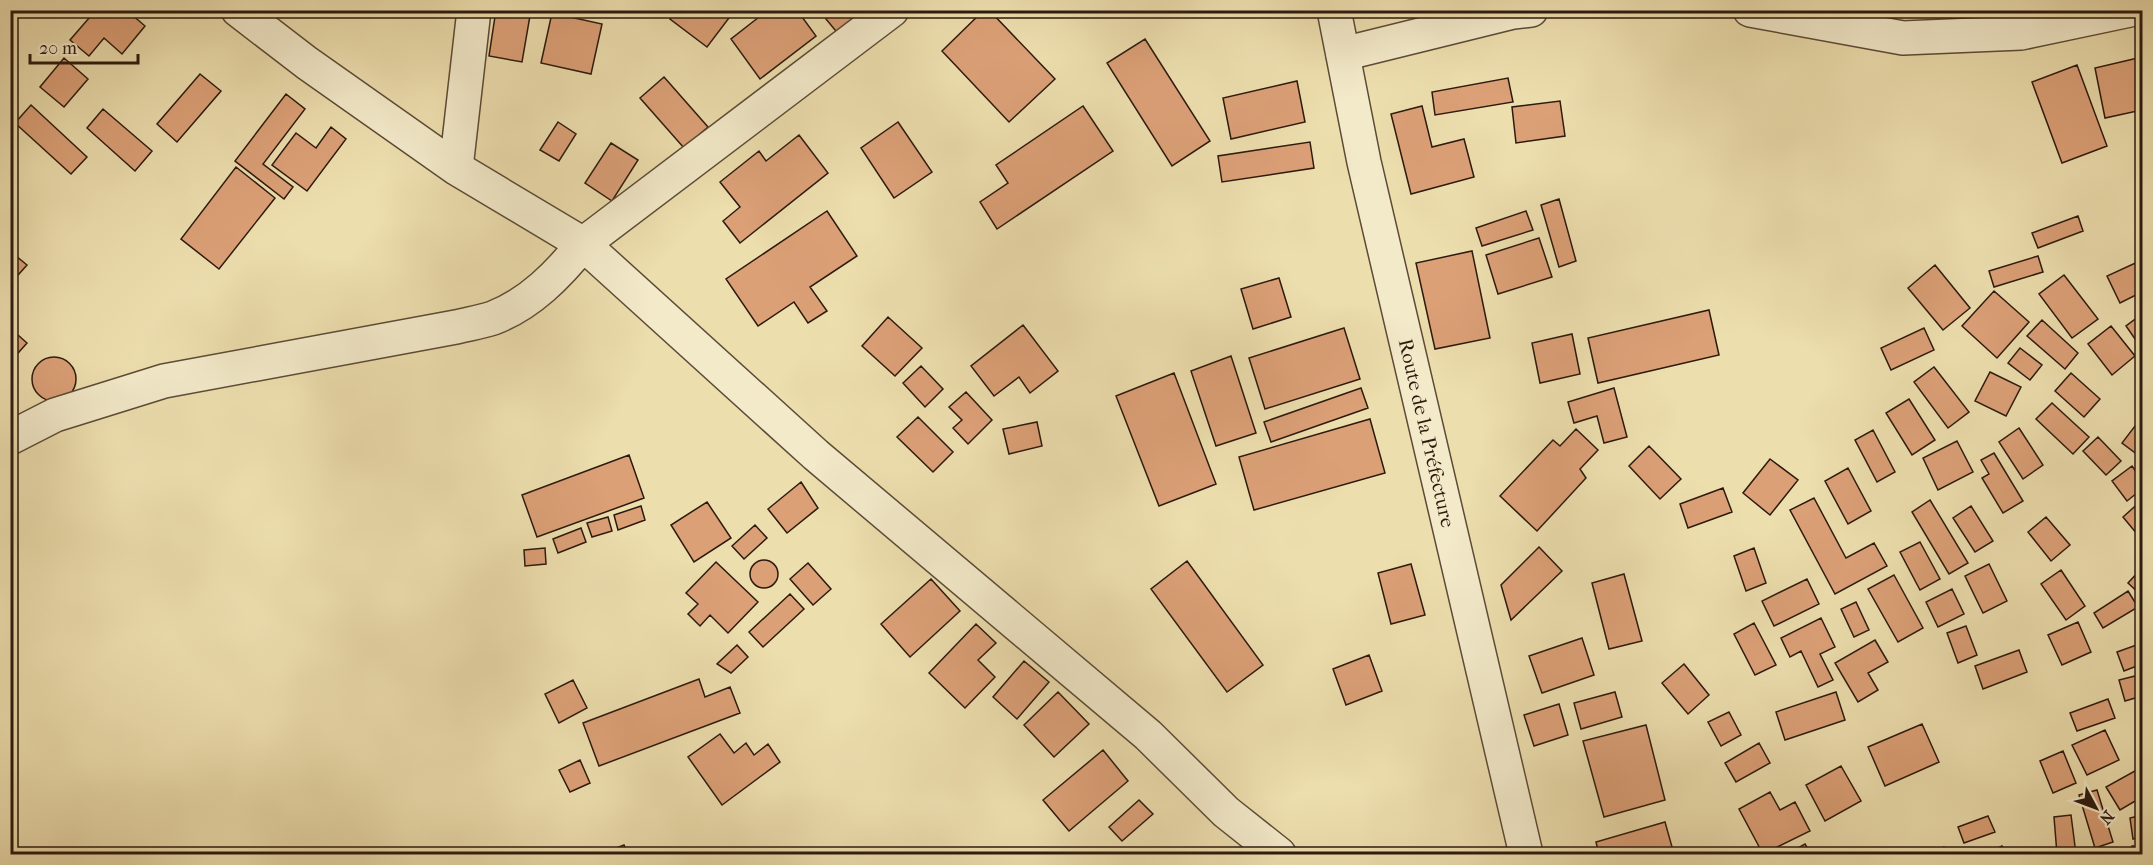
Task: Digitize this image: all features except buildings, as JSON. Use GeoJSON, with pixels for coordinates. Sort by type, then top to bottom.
{"type":"FeatureCollection","features":[{"type":"Feature","properties":{"kind":"street"},"geometry":{"type":"LineString","coordinates":[[238,10],[307,63],[456,168],[583,244],[816,455],[1148,735],[1226,812],[1279,855]]}},
{"type":"Feature","properties":{"kind":"street"},"geometry":{"type":"LineString","coordinates":[[456,168],[474,10]]}},
{"type":"Feature","properties":{"kind":"street"},"geometry":{"type":"LineString","coordinates":[[10,438],[55,415],[164,381],[456,327],[493,318],[528,299],[564,268],[583,244],[892,10]]}},
{"type":"Feature","properties":{"kind":"street","name":"Route de la Préfecture"},"geometry":{"type":"LineString","coordinates":[[1334,10],[1364,162],[1526,855]]}},
{"type":"Feature","properties":{"kind":"street"},"geometry":{"type":"LineString","coordinates":[[1342,54],[1513,12],[1531,10]]}},
{"type":"Feature","properties":{"kind":"street"},"geometry":{"type":"LineString","coordinates":[[1750,10],[1903,38],[2021,33],[2130,10]]}}]}
